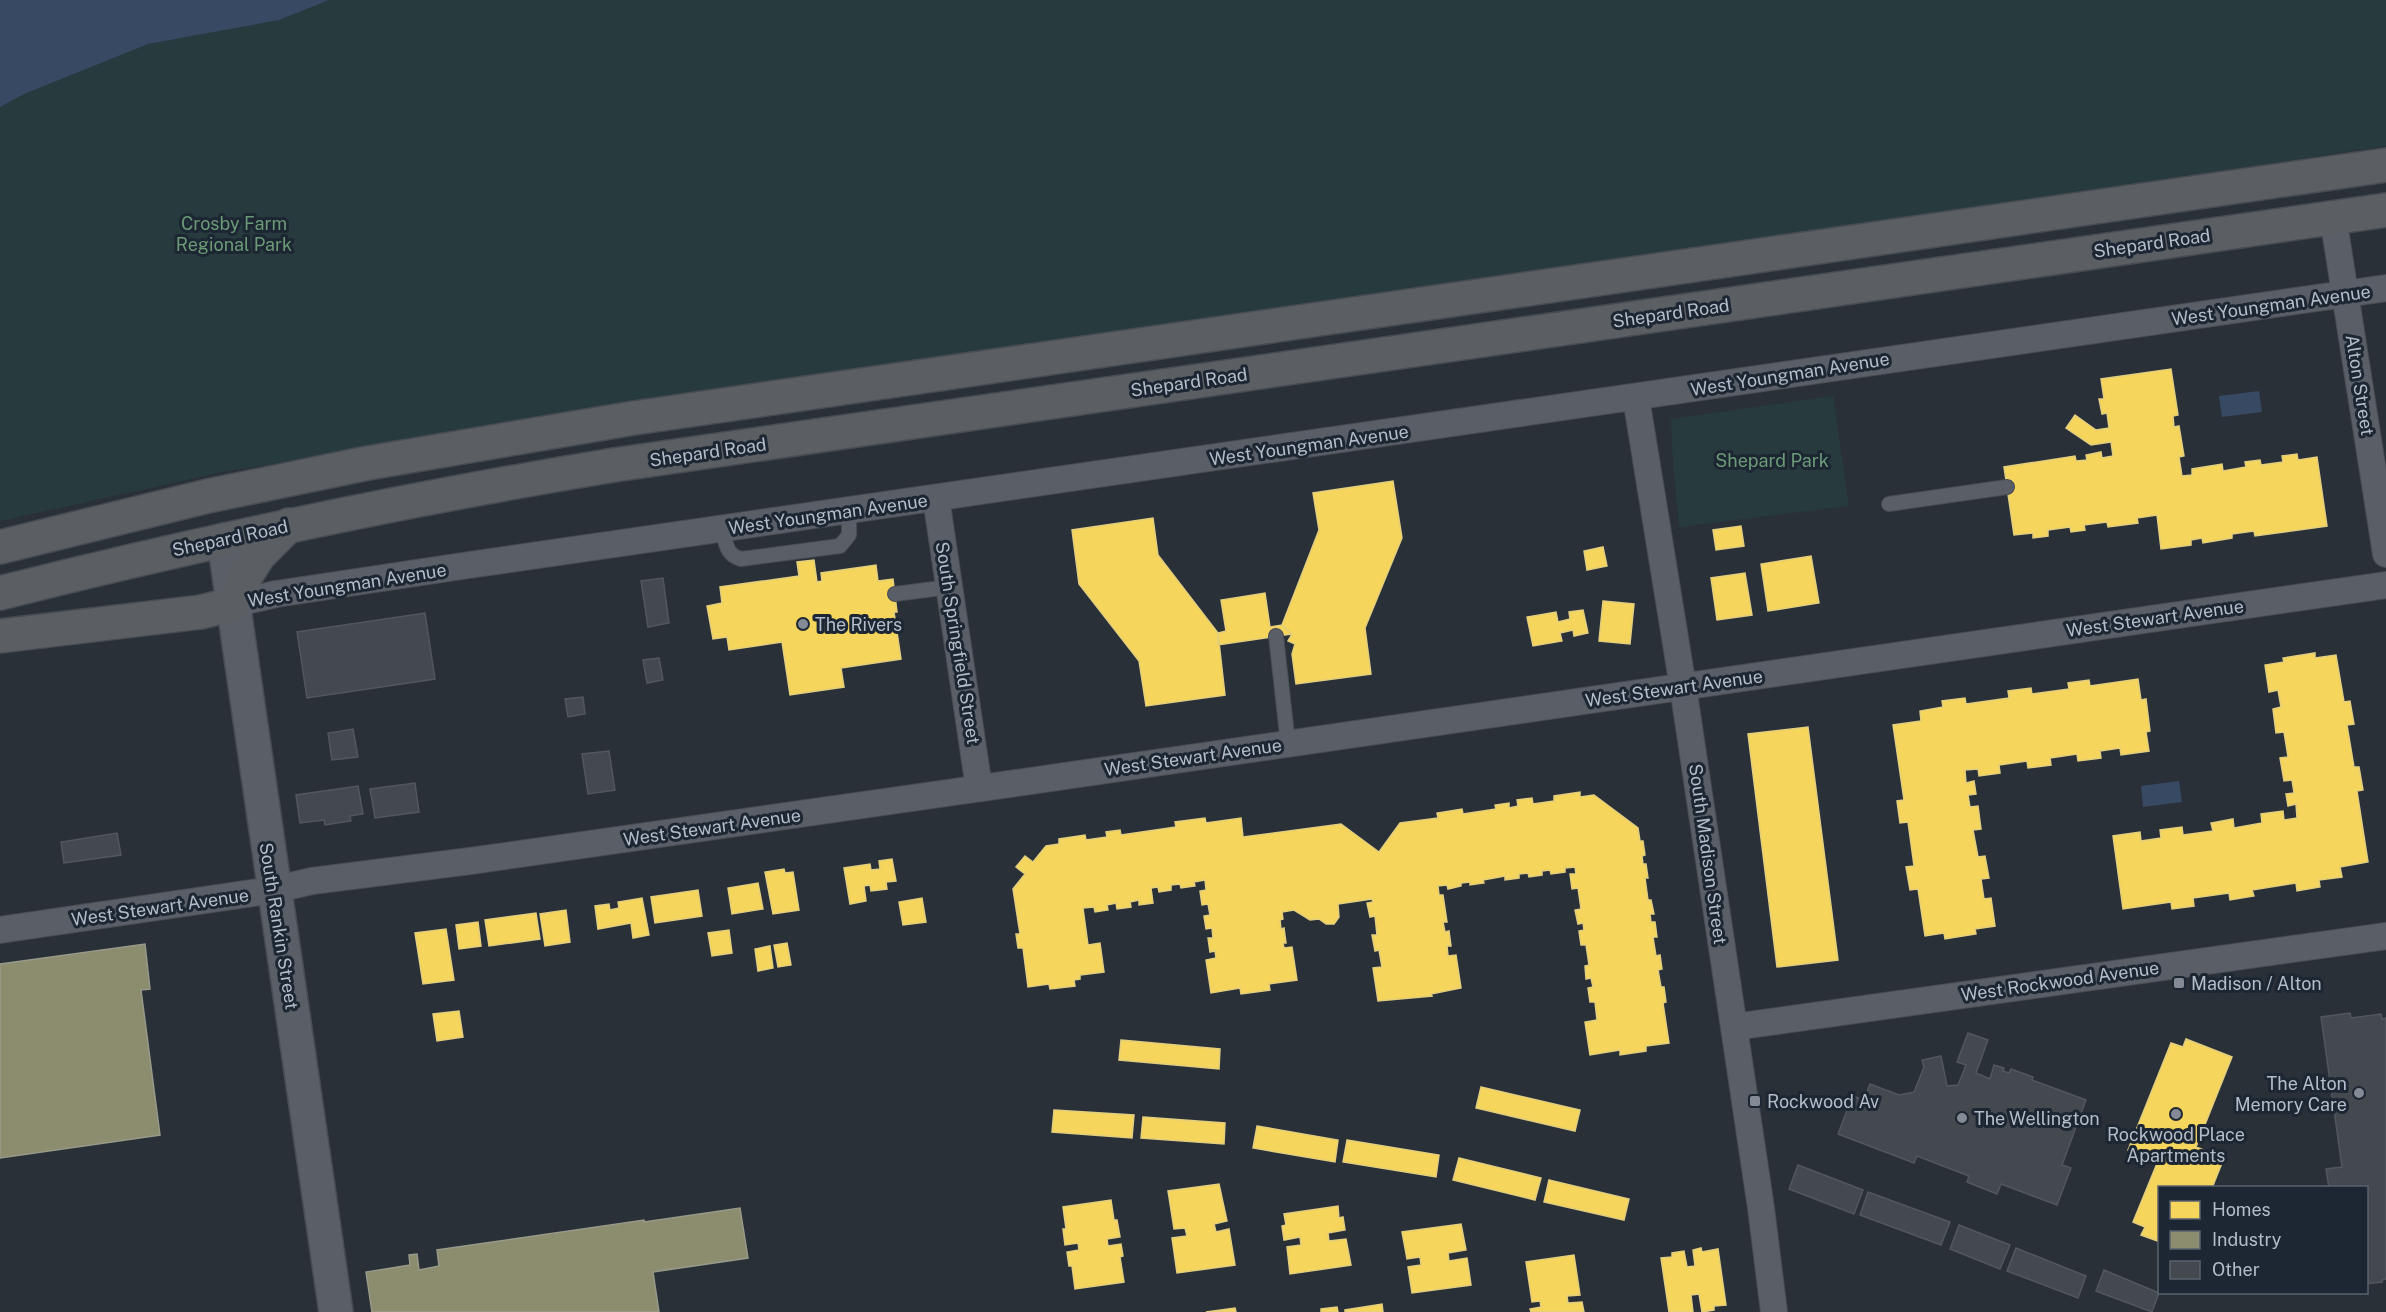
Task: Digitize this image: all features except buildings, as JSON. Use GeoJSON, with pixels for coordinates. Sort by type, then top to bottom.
{"type":"FeatureCollection","features":[{"type":"Feature","properties":{"kind":"highway"},"geometry":{"type":"LineString","coordinates":[[0,547],[208,496],[368,463],[634,418],[2386,165]]}},
{"type":"Feature","properties":{"kind":"highway"},"geometry":{"type":"LineString","coordinates":[[2334,217],[2337,204],[2347,191],[2386,173]]}},
{"type":"Feature","properties":{"kind":"highway"},"geometry":{"type":"LineString","coordinates":[[2171,196],[2280,185],[2305,185],[2328,203],[2334,217]]}},
{"type":"Feature","properties":{"kind":"highway","name":"Shepard Road"},"geometry":{"type":"LineString","coordinates":[[0,593],[150,555],[289,525],[420,498],[626,463],[2386,210]]}},
{"type":"Feature","properties":{"kind":"highway"},"geometry":{"type":"LineString","coordinates":[[43,536],[174,521],[200,528],[224,540],[229,518],[241,508],[368,463]]}},
{"type":"Feature","properties":{"kind":"highway"},"geometry":{"type":"LineString","coordinates":[[0,636],[201,612],[233,604],[259,555],[289,525]]}},
{"type":"Feature","properties":{"kind":"street","name":"Alton Street"},"geometry":{"type":"LineString","coordinates":[[2334,217],[2386,554]]}},
{"type":"Feature","properties":{"kind":"street","name":"West Youngman Avenue"},"geometry":{"type":"LineString","coordinates":[[233,604],[276,594],[2386,288]]}},
{"type":"Feature","properties":{"kind":"street","name":"South Madison Street"},"geometry":{"type":"LineString","coordinates":[[1636,398],[1683,687],[1761,1208],[1774,1312]]}},
{"type":"Feature","properties":{"kind":"street","name":"South Springfield Street"},"geometry":{"type":"LineString","coordinates":[[936,498],[980,788]]}},
{"type":"Feature","properties":{"kind":"street","name":"South Rankin Street"},"geometry":{"type":"LineString","coordinates":[[224,540],[336,1312]]}},
{"type":"Feature","properties":{"kind":"street","name":"West Stewart Avenue"},"geometry":{"type":"LineString","coordinates":[[0,930],[273,890],[312,881],[470,861],[2386,585]]}},
{"type":"Feature","properties":{"kind":"street","name":"West Rockwood Avenue"},"geometry":{"type":"LineString","coordinates":[[1734,1027],[2386,936]]}},
{"type":"Feature","properties":{"kind":"lane"},"geometry":{"type":"LineString","coordinates":[[1889,504],[2007,487]]}},
{"type":"Feature","properties":{"kind":"lane"},"geometry":{"type":"LineString","coordinates":[[722,529],[728,551],[733,557],[741,559],[840,546],[849,535],[849,511]]}},
{"type":"Feature","properties":{"kind":"lane"},"geometry":{"type":"LineString","coordinates":[[895,594],[949,587]]}},
{"type":"Feature","properties":{"kind":"lane"},"geometry":{"type":"LineString","coordinates":[[1276,636],[1288,744]]}},
{"type":"Feature","properties":{"kind":"green space","name":"Crosby Farm Regional Park"},"geometry":{"type":"Polygon","coordinates":[[[0,0],[2386,0],[2386,146],[227,471],[0,521],[0,0]]]}},
{"type":"Feature","properties":{"kind":"green space","name":"Shepard Park"},"geometry":{"type":"Polygon","coordinates":[[[1833,396],[1849,506],[1679,527],[1671,419],[1833,396]]]}},
{"type":"Feature","properties":{"kind":"water"},"geometry":{"type":"Polygon","coordinates":[[[0,0],[329,0],[279,20],[148,44],[24,94],[0,107],[0,0]]]}},
{"type":"Feature","properties":{"kind":"water"},"geometry":{"type":"Polygon","coordinates":[[[2259,391],[2262,412],[2222,417],[2219,396],[2259,391]]]}},
{"type":"Feature","properties":{"kind":"water"},"geometry":{"type":"Polygon","coordinates":[[[2179,781],[2182,802],[2143,807],[2141,786],[2179,781]]]}},
{"type":"Feature","properties":{"kind":"place","name":"The Rivers"},"geometry":{"type":"Point","coordinates":[803,624]}},
{"type":"Feature","properties":{"kind":"place","name":"Madison / Alton"},"geometry":{"type":"Point","coordinates":[2179,983]}},
{"type":"Feature","properties":{"kind":"place","name":"The Alton Memory Care"},"geometry":{"type":"Point","coordinates":[2359,1093]}},
{"type":"Feature","properties":{"kind":"place","name":"Rockwood Av"},"geometry":{"type":"Point","coordinates":[1755,1101]}},
{"type":"Feature","properties":{"kind":"place","name":"Rockwood Place Apartments"},"geometry":{"type":"Point","coordinates":[2176,1114]}},
{"type":"Feature","properties":{"kind":"place","name":"The Wellington"},"geometry":{"type":"Point","coordinates":[1962,1118]}}]}
